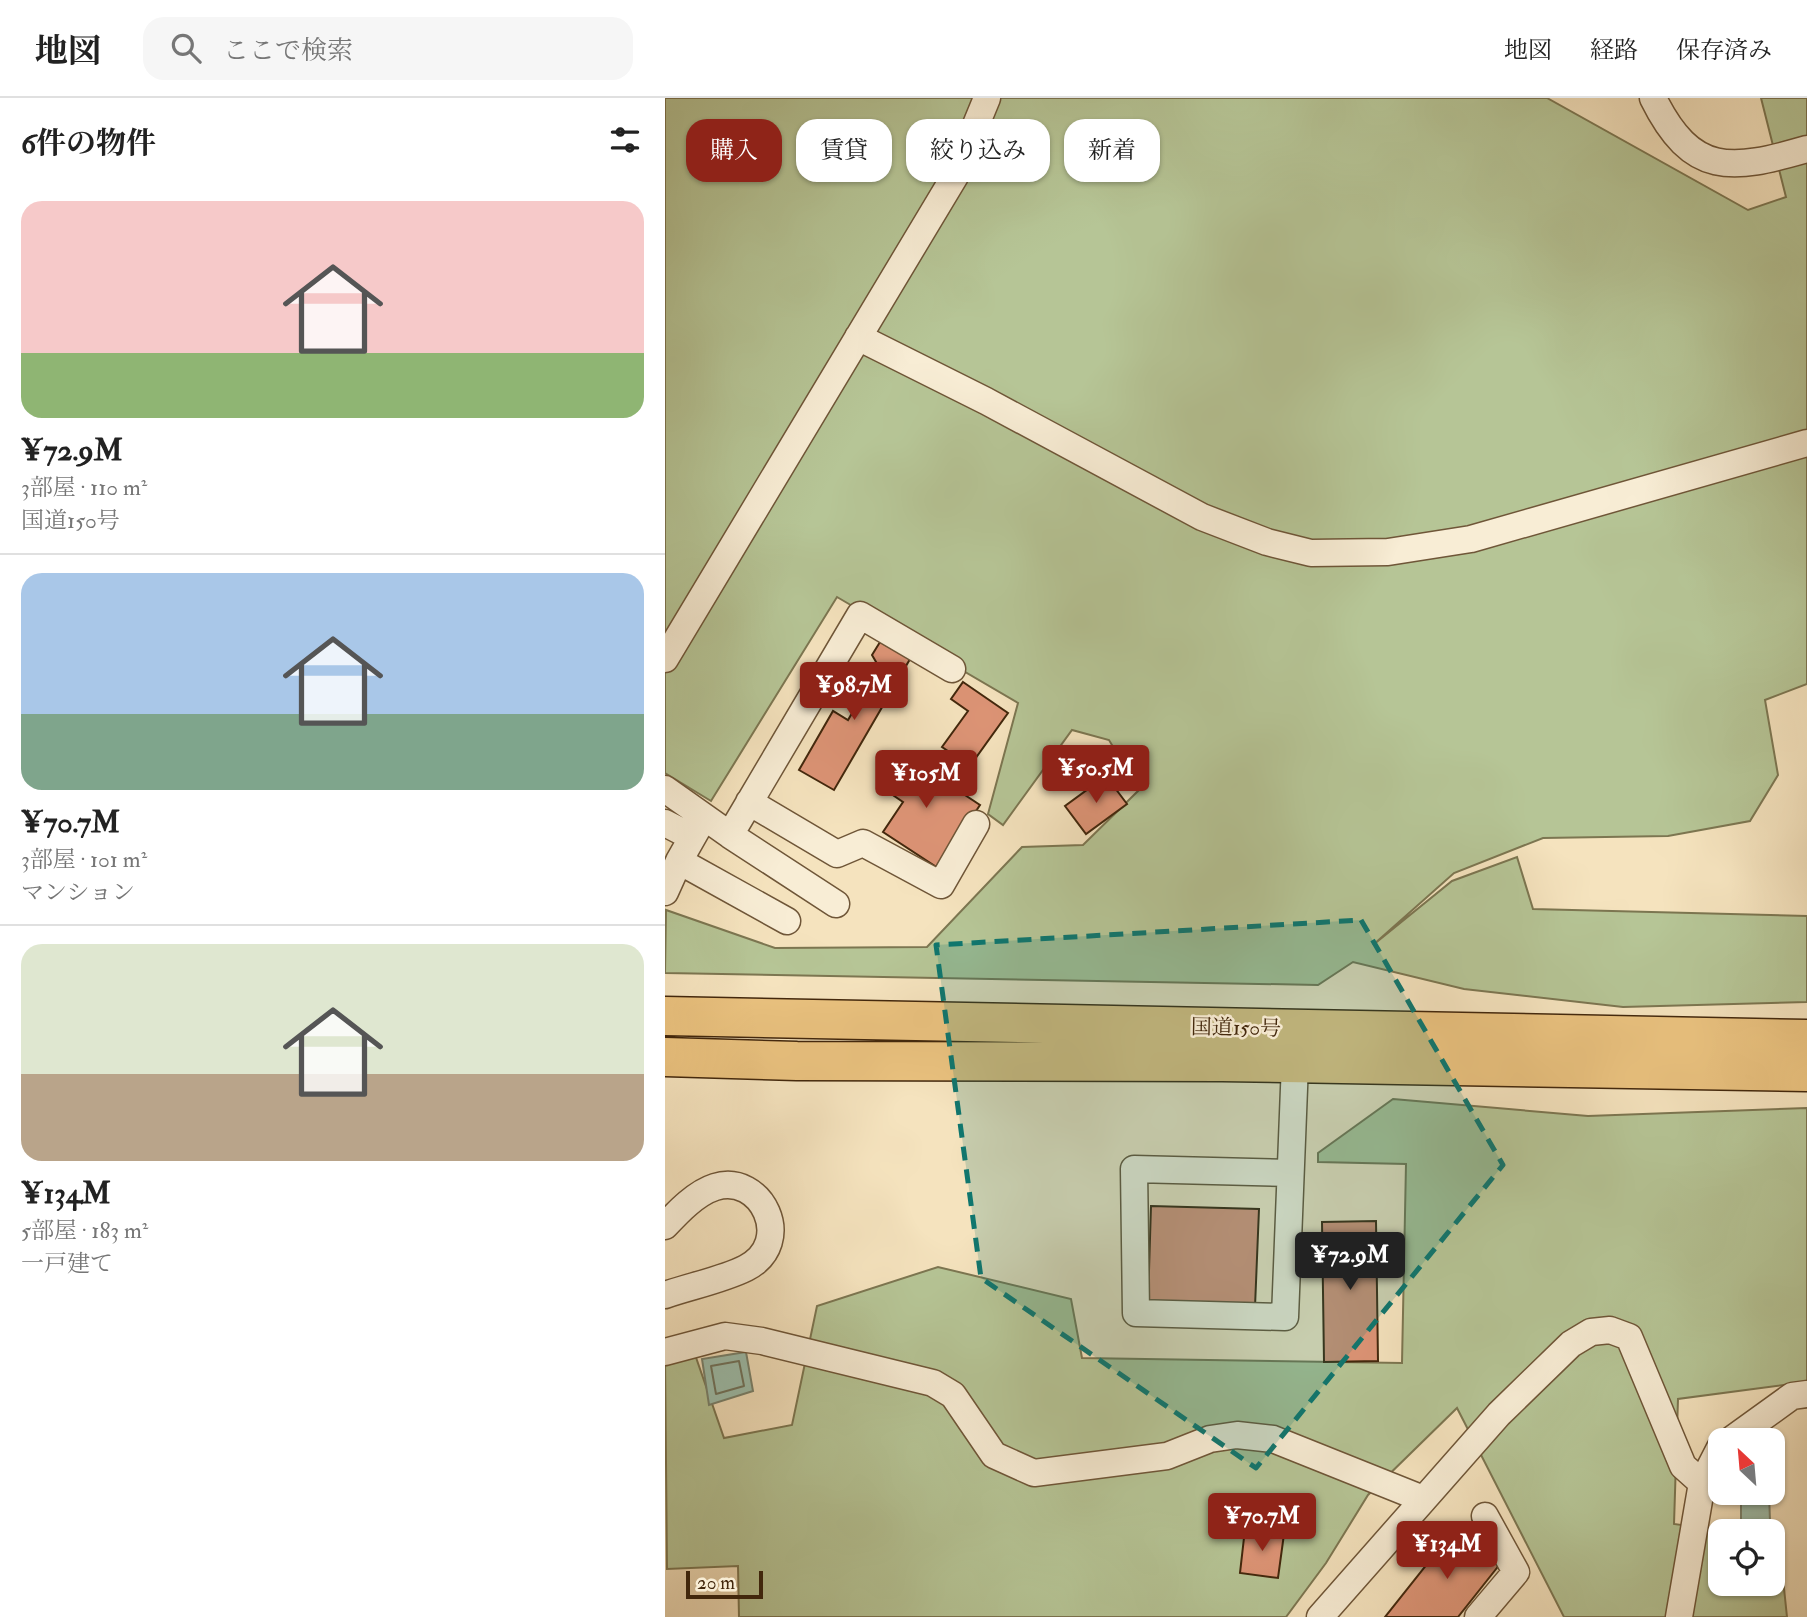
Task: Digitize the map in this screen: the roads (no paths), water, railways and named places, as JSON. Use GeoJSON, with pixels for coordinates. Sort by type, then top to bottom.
{"type":"FeatureCollection","features":[{"type":"Feature","properties":{"kind":"highway","name":"国道150号"},"geometry":{"type":"LineString","coordinates":[[665,1016],[1807,1039]]}},
{"type":"Feature","properties":{"kind":"highway","name":"国道150号"},"geometry":{"type":"LineString","coordinates":[[665,1057],[797,1061],[1295,1063],[1807,1072]]}},
{"type":"Feature","properties":{"kind":"street"},"geometry":{"type":"LineString","coordinates":[[665,659],[954,176],[987,98]]}},
{"type":"Feature","properties":{"kind":"street"},"geometry":{"type":"LineString","coordinates":[[1653,98],[1668,127],[1687,148],[1722,165],[1758,163],[1807,149]]}},
{"type":"Feature","properties":{"kind":"street"},"geometry":{"type":"LineString","coordinates":[[858,337],[986,401],[1202,517],[1267,542],[1311,553],[1388,552],[1471,539],[1807,443]]}},
{"type":"Feature","properties":{"kind":"street"},"geometry":{"type":"LineString","coordinates":[[730,835],[860,615],[952,669]]}},
{"type":"Feature","properties":{"kind":"street"},"geometry":{"type":"LineString","coordinates":[[665,789],[698,827]]}},
{"type":"Feature","properties":{"kind":"street"},"geometry":{"type":"LineString","coordinates":[[749,802],[837,854],[863,843],[941,885],[976,824]]}},
{"type":"Feature","properties":{"kind":"street"},"geometry":{"type":"LineString","coordinates":[[665,823],[730,835],[836,904]]}},
{"type":"Feature","properties":{"kind":"street"},"geometry":{"type":"LineString","coordinates":[[665,892],[678,861],[698,827]]}},
{"type":"Feature","properties":{"kind":"street"},"geometry":{"type":"LineString","coordinates":[[678,861],[787,921]]}},
{"type":"Feature","properties":{"kind":"street"},"geometry":{"type":"LineString","coordinates":[[1290,1173],[1134,1170],[1136,1313],[1285,1317],[1295,1063]]}},
{"type":"Feature","properties":{"kind":"street"},"geometry":{"type":"LineString","coordinates":[[665,1226],[682,1208],[716,1186],[740,1188],[757,1196],[769,1216],[772,1234],[761,1255],[747,1267],[665,1295]]}},
{"type":"Feature","properties":{"kind":"street"},"geometry":{"type":"LineString","coordinates":[[1320,1617],[1499,1414],[1571,1344],[1591,1332],[1610,1330],[1629,1337],[1683,1466],[1702,1483]]}},
{"type":"Feature","properties":{"kind":"street"},"geometry":{"type":"LineString","coordinates":[[665,1352],[725,1336],[750,1339],[933,1383],[953,1395],[993,1455],[1034,1473],[1167,1456],[1210,1439],[1237,1435],[1273,1439],[1423,1499]]}},
{"type":"Feature","properties":{"kind":"street"},"geometry":{"type":"LineString","coordinates":[[1748,1428],[1792,1396],[1807,1394]]}},
{"type":"Feature","properties":{"kind":"street"},"geometry":{"type":"LineString","coordinates":[[1679,1617],[1702,1483],[1708,1471]]}},
{"type":"Feature","properties":{"kind":"street"},"geometry":{"type":"LineString","coordinates":[[1478,1617],[1515,1572],[1485,1516]]}},
{"type":"Feature","properties":{"kind":"water"},"geometry":{"type":"Polygon","coordinates":[[[746,1352],[753,1391],[709,1405],[702,1359],[746,1352]]]}},
{"type":"Feature","properties":{"kind":"water"},"geometry":{"type":"Polygon","coordinates":[[[1741,1505],[1769,1505],[1770,1519],[1741,1519],[1741,1505]]]}}]}
